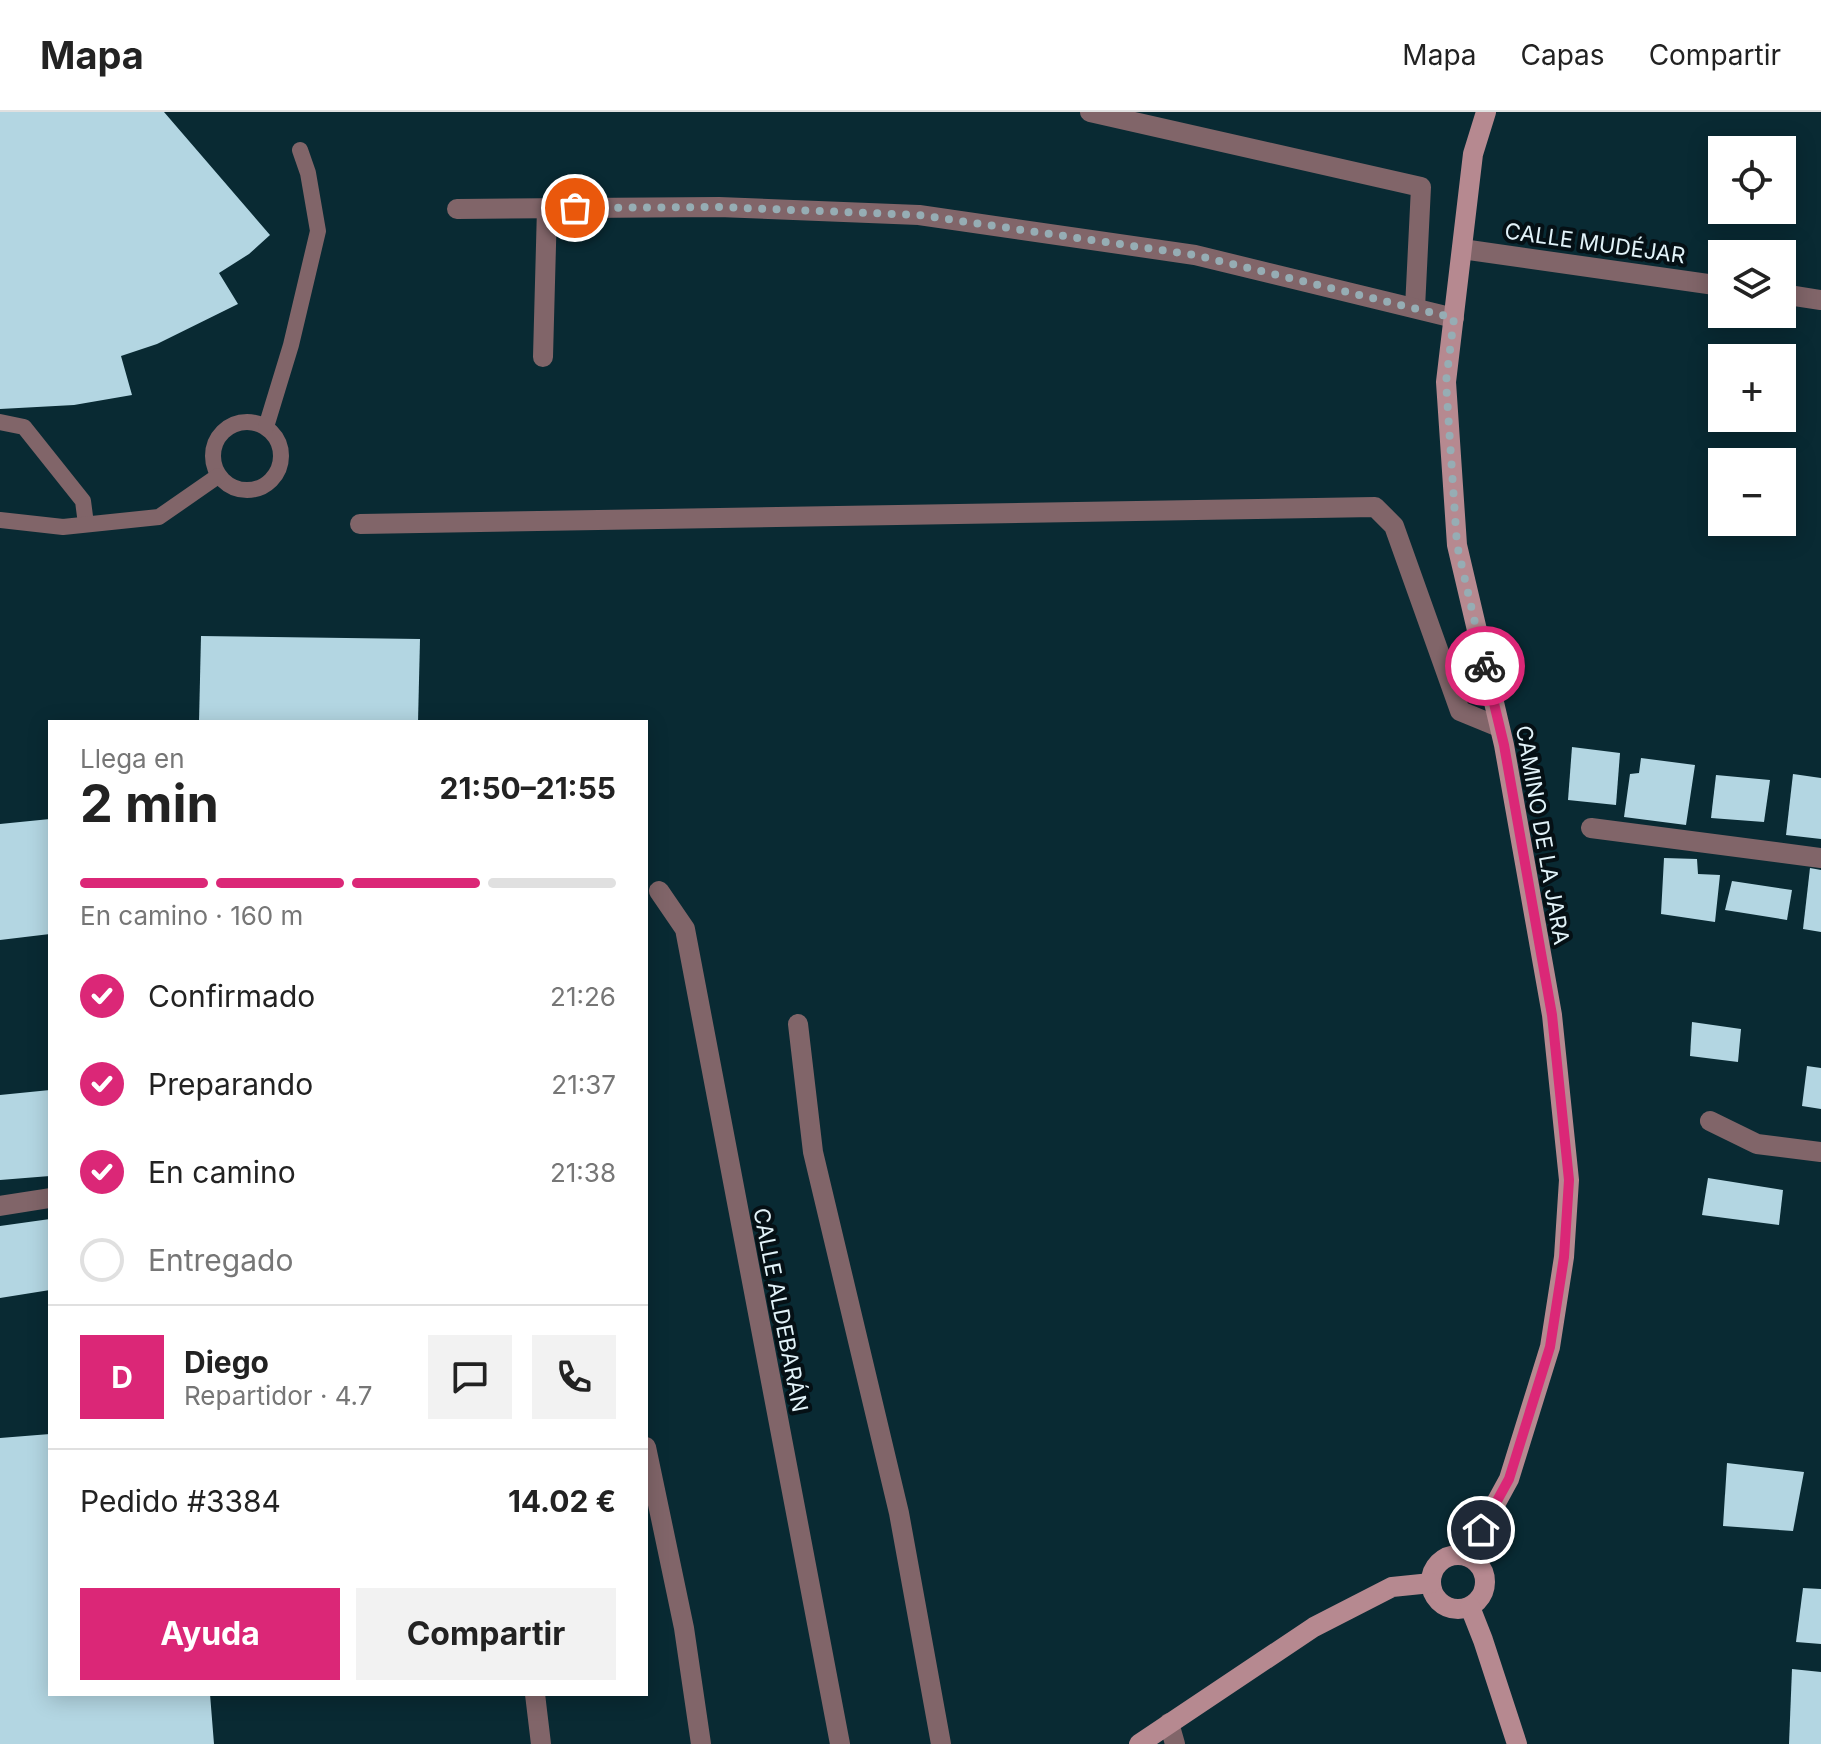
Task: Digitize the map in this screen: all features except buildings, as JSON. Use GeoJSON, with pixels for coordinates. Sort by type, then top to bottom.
{"type":"FeatureCollection","features":[{"type":"Feature","properties":{"kind":"street"},"geometry":{"type":"LineString","coordinates":[[1090,112],[1421,187],[1415,308]]}},
{"type":"Feature","properties":{"kind":"street","name":"CAMINO DE LA JARA"},"geometry":{"type":"LineString","coordinates":[[1467,1556],[1509,1479],[1550,1347],[1564,1257],[1569,1180],[1552,1015],[1499,727],[1457,545],[1446,382],[1473,154],[1486,112]]}},
{"type":"Feature","properties":{"kind":"street"},"geometry":{"type":"LineString","coordinates":[[457,209],[719,207],[919,215],[1195,255],[1454,318]]}},
{"type":"Feature","properties":{"kind":"street"},"geometry":{"type":"LineString","coordinates":[[543,357],[547,208]]}},
{"type":"Feature","properties":{"kind":"street","name":"CALLE MUDÉJAR"},"geometry":{"type":"LineString","coordinates":[[1462,249],[1708,284]]}},
{"type":"Feature","properties":{"kind":"street"},"geometry":{"type":"LineString","coordinates":[[1796,296],[1821,300]]}},
{"type":"Feature","properties":{"kind":"street"},"geometry":{"type":"LineString","coordinates":[[360,524],[1375,507],[1394,526],[1460,711],[1499,727]]}},
{"type":"Feature","properties":{"kind":"street"},"geometry":{"type":"LineString","coordinates":[[1591,828],[1821,858]]}},
{"type":"Feature","properties":{"kind":"street","name":"CALLE ALDEBARÁN"},"geometry":{"type":"LineString","coordinates":[[659,891],[685,929],[840,1744]]}},
{"type":"Feature","properties":{"kind":"street"},"geometry":{"type":"LineString","coordinates":[[798,1024],[813,1152],[899,1513],[941,1744]]}},
{"type":"Feature","properties":{"kind":"street"},"geometry":{"type":"LineString","coordinates":[[1710,1121],[1757,1144],[1821,1152]]}},
{"type":"Feature","properties":{"kind":"street"},"geometry":{"type":"LineString","coordinates":[[0,1206],[48,1198]]}},
{"type":"Feature","properties":{"kind":"street"},"geometry":{"type":"LineString","coordinates":[[648,1457],[684,1628],[701,1744]]}},
{"type":"Feature","properties":{"kind":"street"},"geometry":{"type":"LineString","coordinates":[[1467,1556],[1483,1570],[1484,1591],[1479,1601],[1470,1607],[1449,1608],[1433,1594],[1433,1573],[1446,1558],[1467,1556]]}},
{"type":"Feature","properties":{"kind":"street"},"geometry":{"type":"LineString","coordinates":[[1139,1744],[1314,1627],[1392,1587],[1431,1583]]}},
{"type":"Feature","properties":{"kind":"street"},"geometry":{"type":"LineString","coordinates":[[1470,1607],[1517,1744]]}},
{"type":"Feature","properties":{"kind":"street"},"geometry":{"type":"LineString","coordinates":[[535,1696],[541,1744]]}},
{"type":"Feature","properties":{"kind":"street"},"geometry":{"type":"LineString","coordinates":[[1169,1723],[1175,1744]]}},
{"type":"Feature","properties":{"kind":"lane"},"geometry":{"type":"LineString","coordinates":[[266,427],[291,345],[318,231],[308,173],[300,150]]}},
{"type":"Feature","properties":{"kind":"lane"},"geometry":{"type":"LineString","coordinates":[[0,422],[24,427],[83,501],[86,524]]}},
{"type":"Feature","properties":{"kind":"lane"},"geometry":{"type":"LineString","coordinates":[[240,422],[254,422],[266,427],[281,450],[281,463],[276,475],[266,485],[253,490],[240,491],[227,485],[212,463],[218,437],[228,427],[240,422]]}},
{"type":"Feature","properties":{"kind":"lane"},"geometry":{"type":"LineString","coordinates":[[0,520],[63,527],[159,517],[218,476]]}},
{"type":"Feature","properties":{"kind":"way so far"},"geometry":{"type":"LineString","coordinates":[[575,208],[719,207],[919,215],[1195,255],[1454,318],[1446,382],[1457,545],[1485,666]]}},
{"type":"Feature","properties":{"kind":"route"},"geometry":{"type":"LineString","coordinates":[[1481,1530],[1509,1479],[1550,1347],[1564,1257],[1569,1180],[1552,1015],[1504,745],[1485,666]]}}]}
